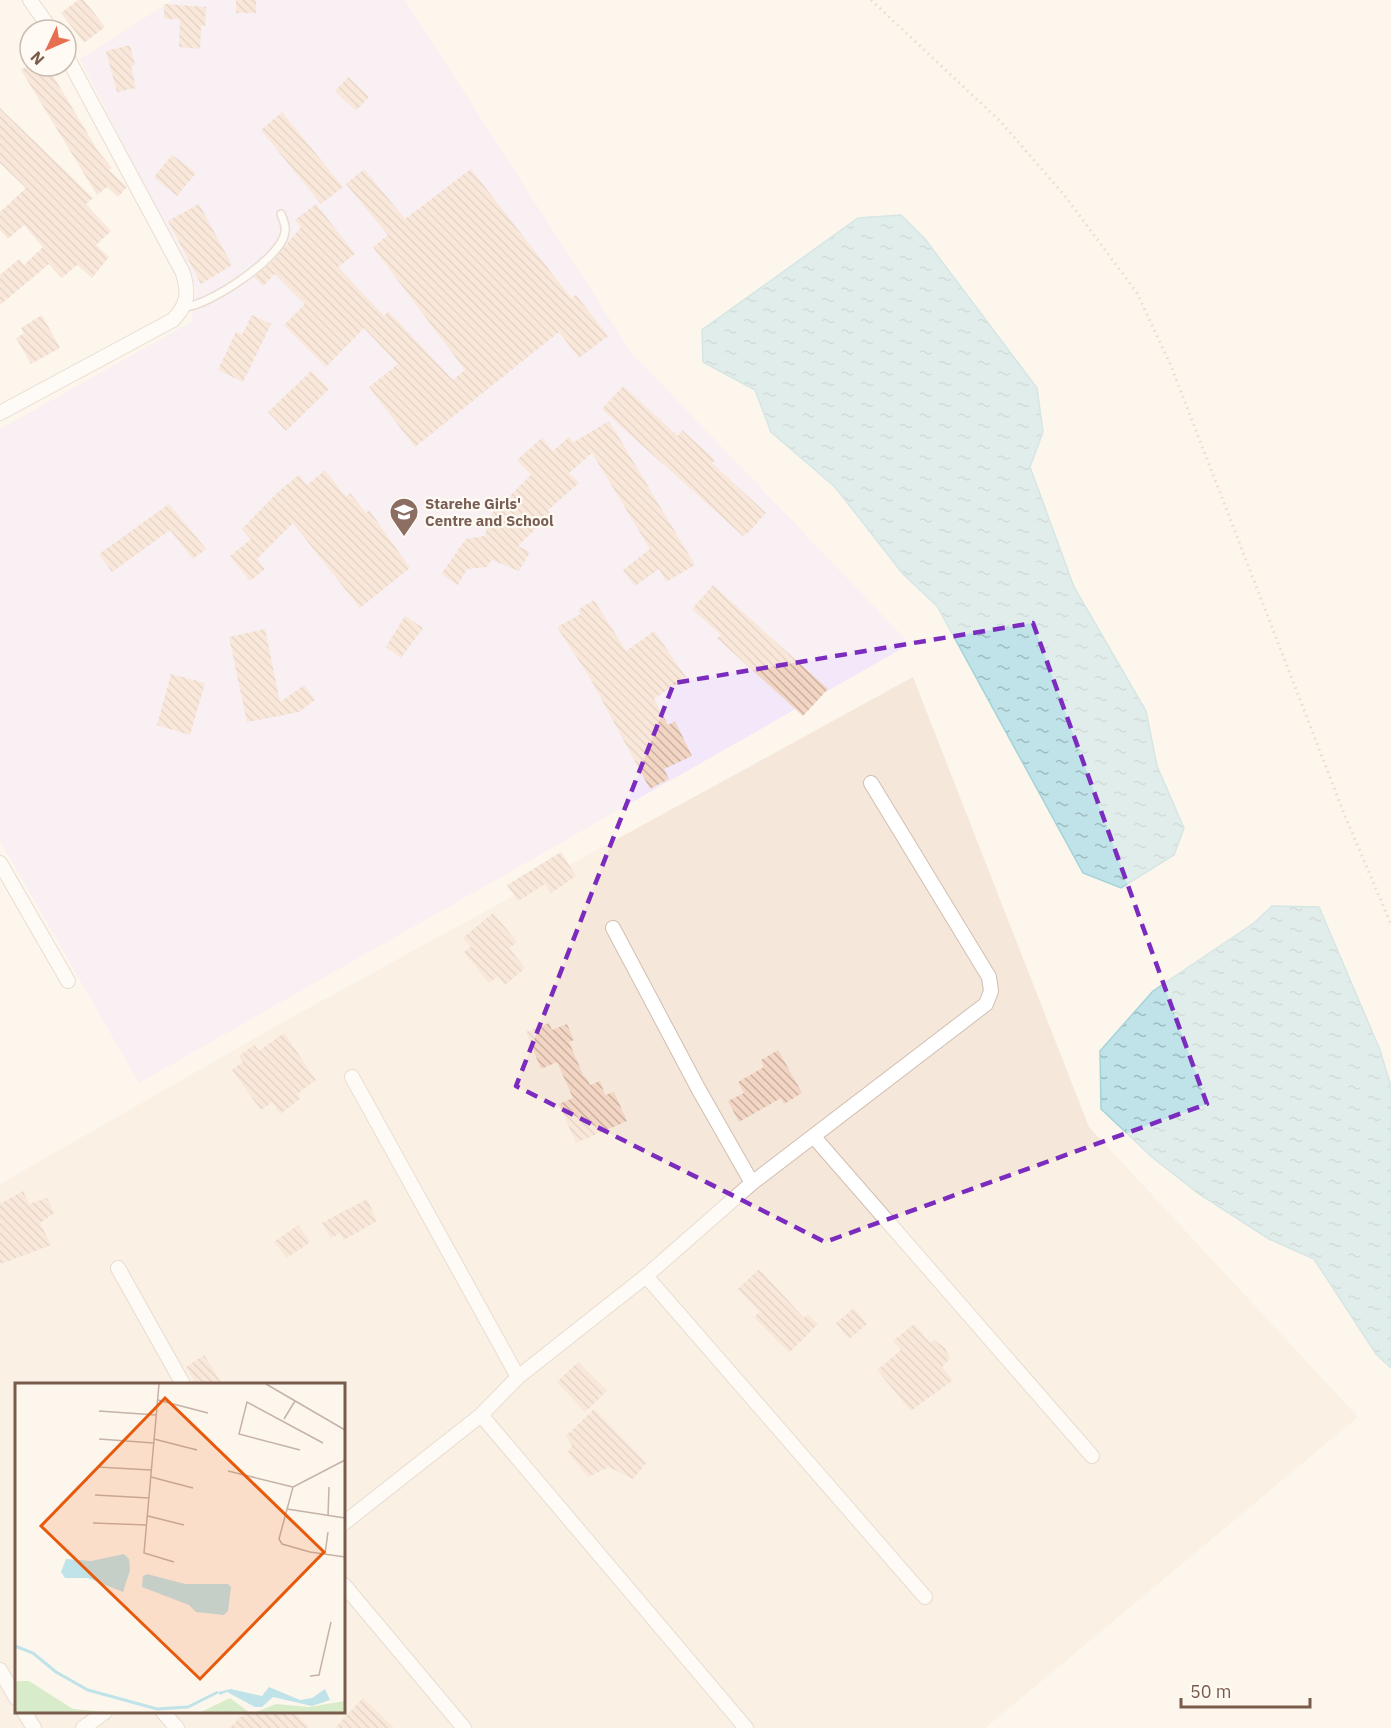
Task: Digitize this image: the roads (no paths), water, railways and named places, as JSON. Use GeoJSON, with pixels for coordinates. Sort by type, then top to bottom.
{"type":"FeatureCollection","features":[{"type":"Feature","properties":{"kind":"street"},"geometry":{"type":"LineString","coordinates":[[30,0],[43,18]]}},
{"type":"Feature","properties":{"kind":"street"},"geometry":{"type":"LineString","coordinates":[[0,413],[173,320],[185,307],[188,291],[183,273],[78,77]]}},
{"type":"Feature","properties":{"kind":"street"},"geometry":{"type":"LineString","coordinates":[[345,1522],[481,1415],[518,1377],[646,1276],[752,1183],[974,1016],[986,1004],[991,991],[990,977],[871,783]]}},
{"type":"Feature","properties":{"kind":"street"},"geometry":{"type":"LineString","coordinates":[[0,863],[68,981]]}},
{"type":"Feature","properties":{"kind":"street"},"geometry":{"type":"LineString","coordinates":[[613,928],[699,1090],[752,1183]]}},
{"type":"Feature","properties":{"kind":"street"},"geometry":{"type":"LineString","coordinates":[[352,1077],[518,1377]]}},
{"type":"Feature","properties":{"kind":"street"},"geometry":{"type":"LineString","coordinates":[[814,1137],[1092,1456]]}},
{"type":"Feature","properties":{"kind":"street"},"geometry":{"type":"LineString","coordinates":[[118,1269],[182,1383]]}},
{"type":"Feature","properties":{"kind":"street"},"geometry":{"type":"LineString","coordinates":[[646,1276],[925,1597]]}},
{"type":"Feature","properties":{"kind":"street"},"geometry":{"type":"LineString","coordinates":[[481,1415],[747,1728]]}},
{"type":"Feature","properties":{"kind":"street"},"geometry":{"type":"LineString","coordinates":[[345,1586],[464,1728]]}},
{"type":"Feature","properties":{"kind":"street"},"geometry":{"type":"LineString","coordinates":[[0,1670],[15,1696]]}},
{"type":"Feature","properties":{"kind":"street"},"geometry":{"type":"LineString","coordinates":[[25,1713],[34,1728]]}},
{"type":"Feature","properties":{"kind":"street"},"geometry":{"type":"LineString","coordinates":[[83,1728],[104,1713]]}},
{"type":"Feature","properties":{"kind":"street"},"geometry":{"type":"LineString","coordinates":[[165,1713],[177,1728]]}},
{"type":"Feature","properties":{"kind":"lane"},"geometry":{"type":"LineString","coordinates":[[185,307],[194,306],[228,291],[276,250],[284,238],[286,226],[281,214]]}},
{"type":"Feature","properties":{"kind":"water"},"geometry":{"type":"Polygon","coordinates":[[[901,215],[925,239],[1037,388],[1043,432],[1030,467],[1074,587],[1146,711],[1157,766],[1184,828],[1174,855],[1121,888],[1083,873],[937,606],[903,574],[835,487],[771,432],[755,390],[703,362],[702,330],[858,218],[901,215]]]}},
{"type":"Feature","properties":{"kind":"water"},"geometry":{"type":"Polygon","coordinates":[[[1272,906],[1319,907],[1380,1050],[1391,1087],[1391,1368],[1376,1354],[1314,1259],[1269,1239],[1199,1194],[1153,1158],[1101,1109],[1100,1051],[1153,991],[1254,923],[1272,906]]]}},
{"type":"Feature","properties":{"kind":"place","name":"Starehe Girls' Centre and School"},"geometry":{"type":"Point","coordinates":[404,538]}}]}
